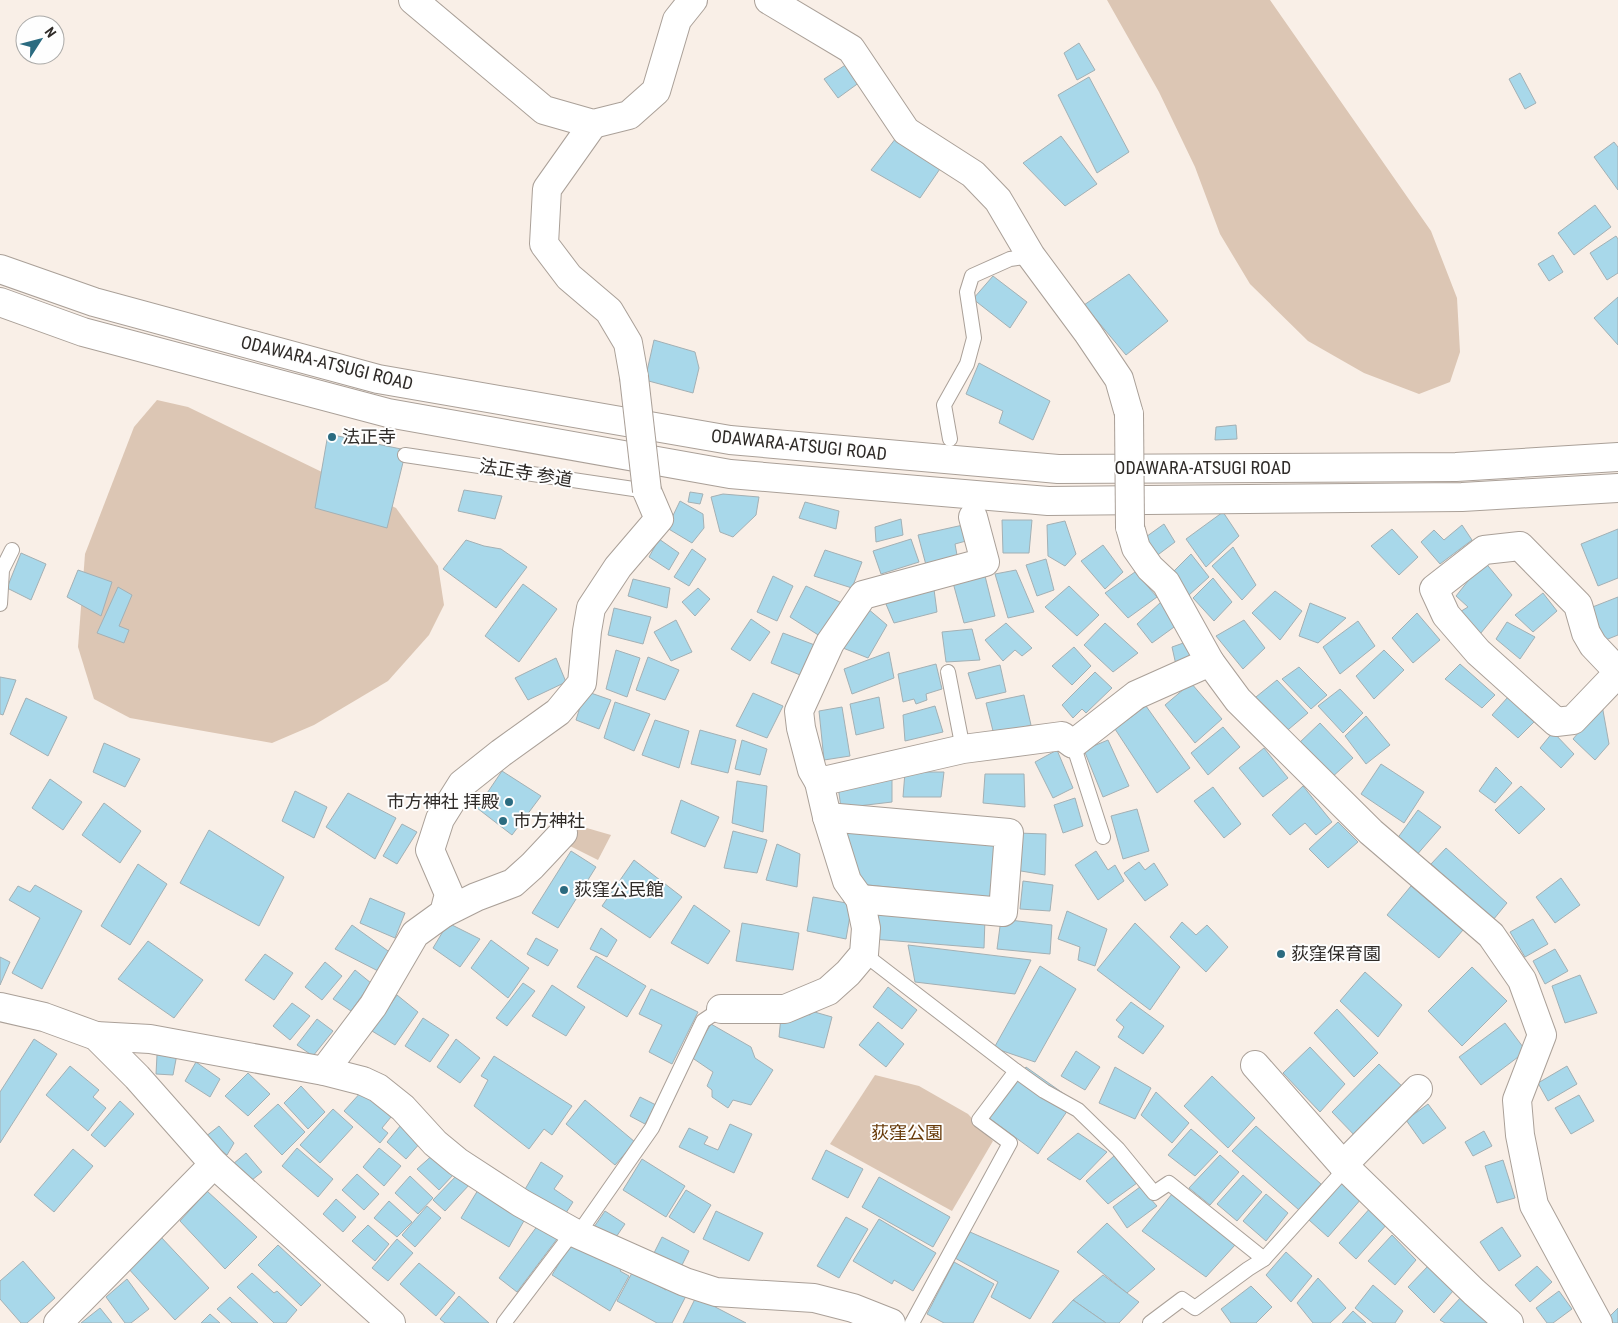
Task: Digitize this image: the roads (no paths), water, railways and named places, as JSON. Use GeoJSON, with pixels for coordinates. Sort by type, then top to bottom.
{"type":"FeatureCollection","features":[{"type":"Feature","properties":{"kind":"main road"},"geometry":{"type":"LineString","coordinates":[[413,0],[544,110],[593,124],[629,115],[656,91],[677,20],[693,0]]}},
{"type":"Feature","properties":{"kind":"main road"},"geometry":{"type":"LineString","coordinates":[[769,0],[851,49],[906,131],[973,174],[998,200],[1031,256],[1088,333],[1119,379],[1129,414],[1130,527],[1136,548],[1150,568],[1166,584],[1210,662],[1238,700],[1371,832],[1491,934],[1522,980],[1542,1035],[1517,1100],[1520,1135],[1534,1205],[1598,1323]]}},
{"type":"Feature","properties":{"kind":"main road"},"geometry":{"type":"LineString","coordinates":[[444,913],[449,894],[430,850],[440,819],[462,784],[558,712],[582,683],[591,608],[618,567],[659,519],[647,492],[634,377],[628,343],[609,311],[569,277],[544,244],[547,189],[593,124]]}},
{"type":"Feature","properties":{"kind":"main road","name":"ODAWARA-ATSUGI ROAD"},"geometry":{"type":"LineString","coordinates":[[0,269],[94,302],[378,379],[730,440],[1058,469],[1456,467],[1618,457]]}},
{"type":"Feature","properties":{"kind":"main road","name":"ODAWARA-ATSUGI ROAD"},"geometry":{"type":"LineString","coordinates":[[0,302],[83,332],[388,413],[730,474],[1048,501],[1462,497],[1618,488]]}},
{"type":"Feature","properties":{"kind":"main road"},"geometry":{"type":"LineString","coordinates":[[720,1009],[785,1009],[828,991],[848,973],[864,954],[866,928],[860,899],[847,881],[827,817],[819,782],[812,770],[801,728],[799,711],[830,644],[863,595],[985,562],[973,517]]}},
{"type":"Feature","properties":{"kind":"main road"},"geometry":{"type":"LineString","coordinates":[[1618,667],[1612,665],[1586,633],[1578,604],[1520,546],[1484,550],[1434,589],[1446,615],[1478,652],[1556,722],[1573,720],[1618,673]]}},
{"type":"Feature","properties":{"kind":"main road"},"geometry":{"type":"LineString","coordinates":[[819,782],[963,749],[1062,736],[1073,744],[1136,695],[1210,662]]}},
{"type":"Feature","properties":{"kind":"main road"},"geometry":{"type":"LineString","coordinates":[[827,817],[1009,833],[1003,912],[860,899]]}},
{"type":"Feature","properties":{"kind":"main road"},"geometry":{"type":"LineString","coordinates":[[324,1071],[373,1006],[415,934],[444,913],[476,897],[513,883],[563,833]]}},
{"type":"Feature","properties":{"kind":"main road"},"geometry":{"type":"LineString","coordinates":[[0,1007],[44,1017],[96,1036],[150,1038],[324,1071],[363,1081],[378,1088],[403,1108],[435,1143],[458,1162],[521,1203],[575,1233],[685,1282],[716,1292],[814,1298],[853,1308],[891,1323]]}},
{"type":"Feature","properties":{"kind":"main road"},"geometry":{"type":"LineString","coordinates":[[96,1036],[136,1076],[214,1164],[391,1323]]}},
{"type":"Feature","properties":{"kind":"main road"},"geometry":{"type":"LineString","coordinates":[[1255,1065],[1345,1167],[1474,1292],[1509,1323]]}},
{"type":"Feature","properties":{"kind":"main road"},"geometry":{"type":"LineString","coordinates":[[1345,1167],[1418,1089]]}},
{"type":"Feature","properties":{"kind":"main road"},"geometry":{"type":"LineString","coordinates":[[58,1323],[214,1164]]}},
{"type":"Feature","properties":{"kind":"lane"},"geometry":{"type":"LineString","coordinates":[[950,439],[944,405],[967,364],[974,338],[967,292],[972,276],[1010,259],[1031,256]]}},
{"type":"Feature","properties":{"kind":"lane","name":"法正寺 参道"},"geometry":{"type":"LineString","coordinates":[[405,455],[647,492]]}},
{"type":"Feature","properties":{"kind":"lane"},"geometry":{"type":"LineString","coordinates":[[0,604],[2,570],[12,550]]}},
{"type":"Feature","properties":{"kind":"lane"},"geometry":{"type":"LineString","coordinates":[[948,672],[963,749]]}},
{"type":"Feature","properties":{"kind":"lane"},"geometry":{"type":"LineString","coordinates":[[1073,744],[1103,837]]}},
{"type":"Feature","properties":{"kind":"lane"},"geometry":{"type":"LineString","coordinates":[[864,954],[1016,1071],[1044,1091],[1078,1110],[1118,1149],[1154,1193],[1169,1183],[1264,1259]]}},
{"type":"Feature","properties":{"kind":"lane"},"geometry":{"type":"LineString","coordinates":[[504,1323],[575,1233],[652,1128],[703,1021],[720,1009]]}},
{"type":"Feature","properties":{"kind":"lane"},"geometry":{"type":"LineString","coordinates":[[912,1323],[1010,1143],[979,1120],[1016,1071]]}},
{"type":"Feature","properties":{"kind":"lane"},"geometry":{"type":"LineString","coordinates":[[1150,1323],[1182,1299],[1195,1308],[1264,1259],[1345,1167]]}},
{"type":"Feature","properties":{"kind":"place","name":"法正寺"},"geometry":{"type":"Point","coordinates":[332,437]}},
{"type":"Feature","properties":{"kind":"place","name":"市方神社 拝殿"},"geometry":{"type":"Point","coordinates":[509,802]}},
{"type":"Feature","properties":{"kind":"place","name":"市方神社"},"geometry":{"type":"Point","coordinates":[503,821]}},
{"type":"Feature","properties":{"kind":"place","name":"荻窪公民館"},"geometry":{"type":"Point","coordinates":[564,890]}},
{"type":"Feature","properties":{"kind":"place","name":"荻窪保育園"},"geometry":{"type":"Point","coordinates":[1281,954]}},
{"type":"Feature","properties":{"kind":"park label","name":"荻窪公園"},"geometry":{"type":"Point","coordinates":[907,1133]}}]}
